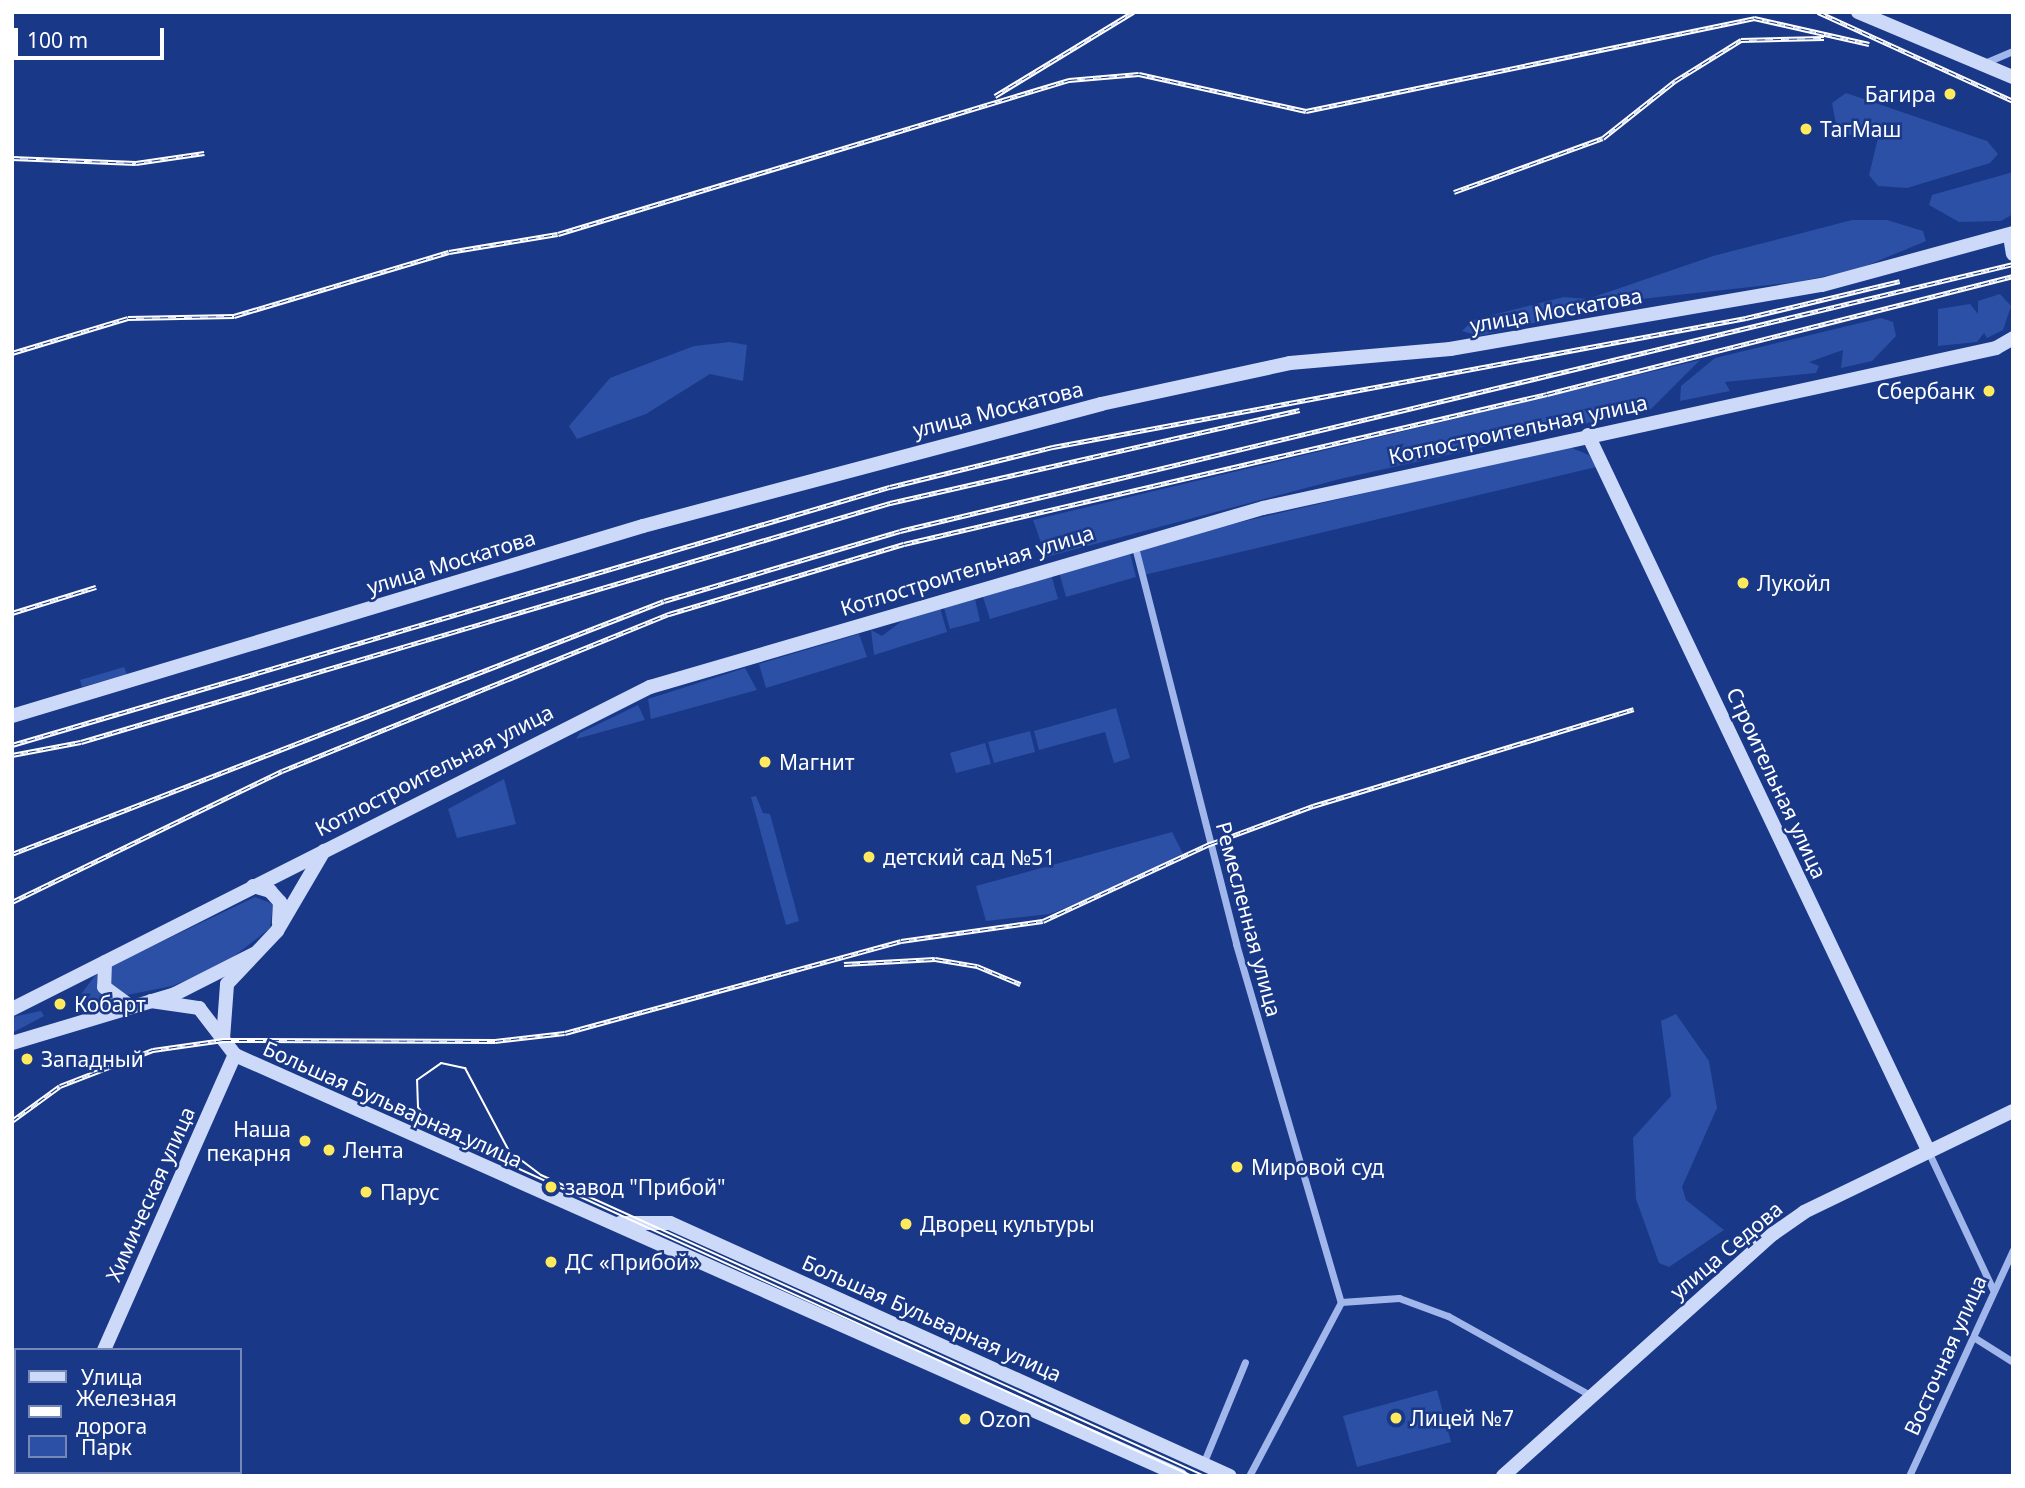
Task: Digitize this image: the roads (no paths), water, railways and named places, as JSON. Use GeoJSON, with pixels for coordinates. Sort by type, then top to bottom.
{"type":"FeatureCollection","features":[{"type":"Feature","properties":{"kind":"main road"},"geometry":{"type":"LineString","coordinates":[[1858,12],[2013,77]]}},
{"type":"Feature","properties":{"kind":"main road"},"geometry":{"type":"LineString","coordinates":[[2011,234],[2013,254]]}},
{"type":"Feature","properties":{"kind":"main road","name":"улица Москатова"},"geometry":{"type":"LineString","coordinates":[[12,716],[643,526],[1101,404],[1290,363],[1451,349],[1822,285],[2011,234]]}},
{"type":"Feature","properties":{"kind":"main road","name":"Котлостроительная улица"},"geometry":{"type":"LineString","coordinates":[[12,1009],[650,687],[1134,542],[1588,435],[1996,348],[2013,338]]}},
{"type":"Feature","properties":{"kind":"main road","name":"Строительная улица"},"geometry":{"type":"LineString","coordinates":[[1588,435],[1928,1150]]}},
{"type":"Feature","properties":{"kind":"main road"},"geometry":{"type":"LineString","coordinates":[[223,1040],[227,984],[277,931],[325,850]]}},
{"type":"Feature","properties":{"kind":"main road"},"geometry":{"type":"LineString","coordinates":[[253,886],[270,891],[280,902],[277,931]]}},
{"type":"Feature","properties":{"kind":"main road"},"geometry":{"type":"LineString","coordinates":[[12,1044],[211,979],[254,954]]}},
{"type":"Feature","properties":{"kind":"main road"},"geometry":{"type":"LineString","coordinates":[[105,962],[104,987],[130,1006]]}},
{"type":"Feature","properties":{"kind":"main road"},"geometry":{"type":"LineString","coordinates":[[151,1000],[199,1008],[235,1055]]}},
{"type":"Feature","properties":{"kind":"main road","name":"Большая Бульварная улица"},"geometry":{"type":"LineString","coordinates":[[235,1055],[1181,1476]]}},
{"type":"Feature","properties":{"kind":"main road","name":"Химическая улица"},"geometry":{"type":"LineString","coordinates":[[105,1348],[235,1055]]}},
{"type":"Feature","properties":{"kind":"main road","name":"улица Седова"},"geometry":{"type":"LineString","coordinates":[[1503,1476],[1590,1395],[1773,1234],[1928,1150],[2013,1111]]}},
{"type":"Feature","properties":{"kind":"main road","name":"Большая Бульварная улица"},"geometry":{"type":"LineString","coordinates":[[611,1224],[670,1223],[1230,1476]]}},
{"type":"Feature","properties":{"kind":"street"},"geometry":{"type":"LineString","coordinates":[[1982,64],[2013,51]]}},
{"type":"Feature","properties":{"kind":"street","name":"Ремесленная улица"},"geometry":{"type":"LineString","coordinates":[[1134,542],[1236,944],[1341,1302]]}},
{"type":"Feature","properties":{"kind":"street"},"geometry":{"type":"LineString","coordinates":[[1928,1150],[1993,1290]]}},
{"type":"Feature","properties":{"kind":"street","name":"Восточная улица"},"geometry":{"type":"LineString","coordinates":[[1909,1476],[1975,1338],[1993,1290],[2013,1250]]}},
{"type":"Feature","properties":{"kind":"street"},"geometry":{"type":"LineString","coordinates":[[1249,1476],[1341,1302],[1412,1302],[1590,1395]]}},
{"type":"Feature","properties":{"kind":"street"},"geometry":{"type":"LineString","coordinates":[[1975,1338],[2013,1362]]}},
{"type":"Feature","properties":{"kind":"street"},"geometry":{"type":"LineString","coordinates":[[1203,1464],[1245,1362]]}},
{"type":"Feature","properties":{"kind":"tram line"},"geometry":{"type":"LineString","coordinates":[[1192,1476],[436,1131],[418,1107],[417,1080],[441,1063],[465,1068],[509,1151],[541,1175],[1205,1476]]}},
{"type":"Feature","properties":{"kind":"railway"},"geometry":{"type":"LineString","coordinates":[[995,96],[1133,12]]}},
{"type":"Feature","properties":{"kind":"railway"},"geometry":{"type":"LineString","coordinates":[[1818,12],[2013,101]]}},
{"type":"Feature","properties":{"kind":"railway"},"geometry":{"type":"LineString","coordinates":[[12,353],[128,318],[234,316],[449,252],[558,234],[1069,80],[1139,74],[1306,111],[1754,18],[1869,44]]}},
{"type":"Feature","properties":{"kind":"railway"},"geometry":{"type":"LineString","coordinates":[[1454,192],[1603,138],[1675,81],[1741,40],[1824,38]]}},
{"type":"Feature","properties":{"kind":"railway"},"geometry":{"type":"LineString","coordinates":[[12,158],[136,163],[204,153]]}},
{"type":"Feature","properties":{"kind":"railway"},"geometry":{"type":"LineString","coordinates":[[12,854],[664,601],[900,531],[2013,264]]}},
{"type":"Feature","properties":{"kind":"railway"},"geometry":{"type":"LineString","coordinates":[[12,902],[282,771],[669,614],[904,544],[1547,394],[2013,276]]}},
{"type":"Feature","properties":{"kind":"railway"},"geometry":{"type":"LineString","coordinates":[[12,745],[890,487],[1053,447],[1746,318],[1900,281]]}},
{"type":"Feature","properties":{"kind":"railway"},"geometry":{"type":"LineString","coordinates":[[12,755],[81,742],[890,503],[1300,410]]}},
{"type":"Feature","properties":{"kind":"railway"},"geometry":{"type":"LineString","coordinates":[[12,613],[96,587]]}},
{"type":"Feature","properties":{"kind":"railway"},"geometry":{"type":"LineString","coordinates":[[12,1121],[60,1086],[153,1050],[223,1040],[495,1041],[565,1033],[901,941],[1043,921],[1210,844],[1313,806],[1634,709]]}},
{"type":"Feature","properties":{"kind":"railway"},"geometry":{"type":"LineString","coordinates":[[844,964],[935,959],[977,966],[1020,984]]}},
{"type":"Feature","properties":{"kind":"place","name":"Багира"},"geometry":{"type":"Point","coordinates":[1950,94]}},
{"type":"Feature","properties":{"kind":"place","name":"ТагМаш"},"geometry":{"type":"Point","coordinates":[1806,129]}},
{"type":"Feature","properties":{"kind":"place","name":"Сбербанк"},"geometry":{"type":"Point","coordinates":[1989,391]}},
{"type":"Feature","properties":{"kind":"place","name":"Лукойл"},"geometry":{"type":"Point","coordinates":[1743,583]}},
{"type":"Feature","properties":{"kind":"place","name":"Магнит"},"geometry":{"type":"Point","coordinates":[765,762]}},
{"type":"Feature","properties":{"kind":"place","name":"детский сад №51"},"geometry":{"type":"Point","coordinates":[869,857]}},
{"type":"Feature","properties":{"kind":"place","name":"Кобарт"},"geometry":{"type":"Point","coordinates":[60,1004]}},
{"type":"Feature","properties":{"kind":"place","name":"Западный"},"geometry":{"type":"Point","coordinates":[27,1059]}},
{"type":"Feature","properties":{"kind":"place","name":"Наша пекарня"},"geometry":{"type":"Point","coordinates":[305,1141]}},
{"type":"Feature","properties":{"kind":"place","name":"Лента"},"geometry":{"type":"Point","coordinates":[329,1150]}},
{"type":"Feature","properties":{"kind":"place","name":"Мировой суд"},"geometry":{"type":"Point","coordinates":[1237,1167]}},
{"type":"Feature","properties":{"kind":"place","name":"завод \"Прибой\""},"geometry":{"type":"Point","coordinates":[551,1187]}},
{"type":"Feature","properties":{"kind":"place","name":"Парус"},"geometry":{"type":"Point","coordinates":[366,1192]}},
{"type":"Feature","properties":{"kind":"place","name":"Дворец культуры"},"geometry":{"type":"Point","coordinates":[906,1224]}},
{"type":"Feature","properties":{"kind":"place","name":"ДC «Прибой»"},"geometry":{"type":"Point","coordinates":[551,1262]}},
{"type":"Feature","properties":{"kind":"place","name":"Лицей №7"},"geometry":{"type":"Point","coordinates":[1396,1418]}},
{"type":"Feature","properties":{"kind":"place","name":"Ozon"},"geometry":{"type":"Point","coordinates":[965,1419]}}]}
